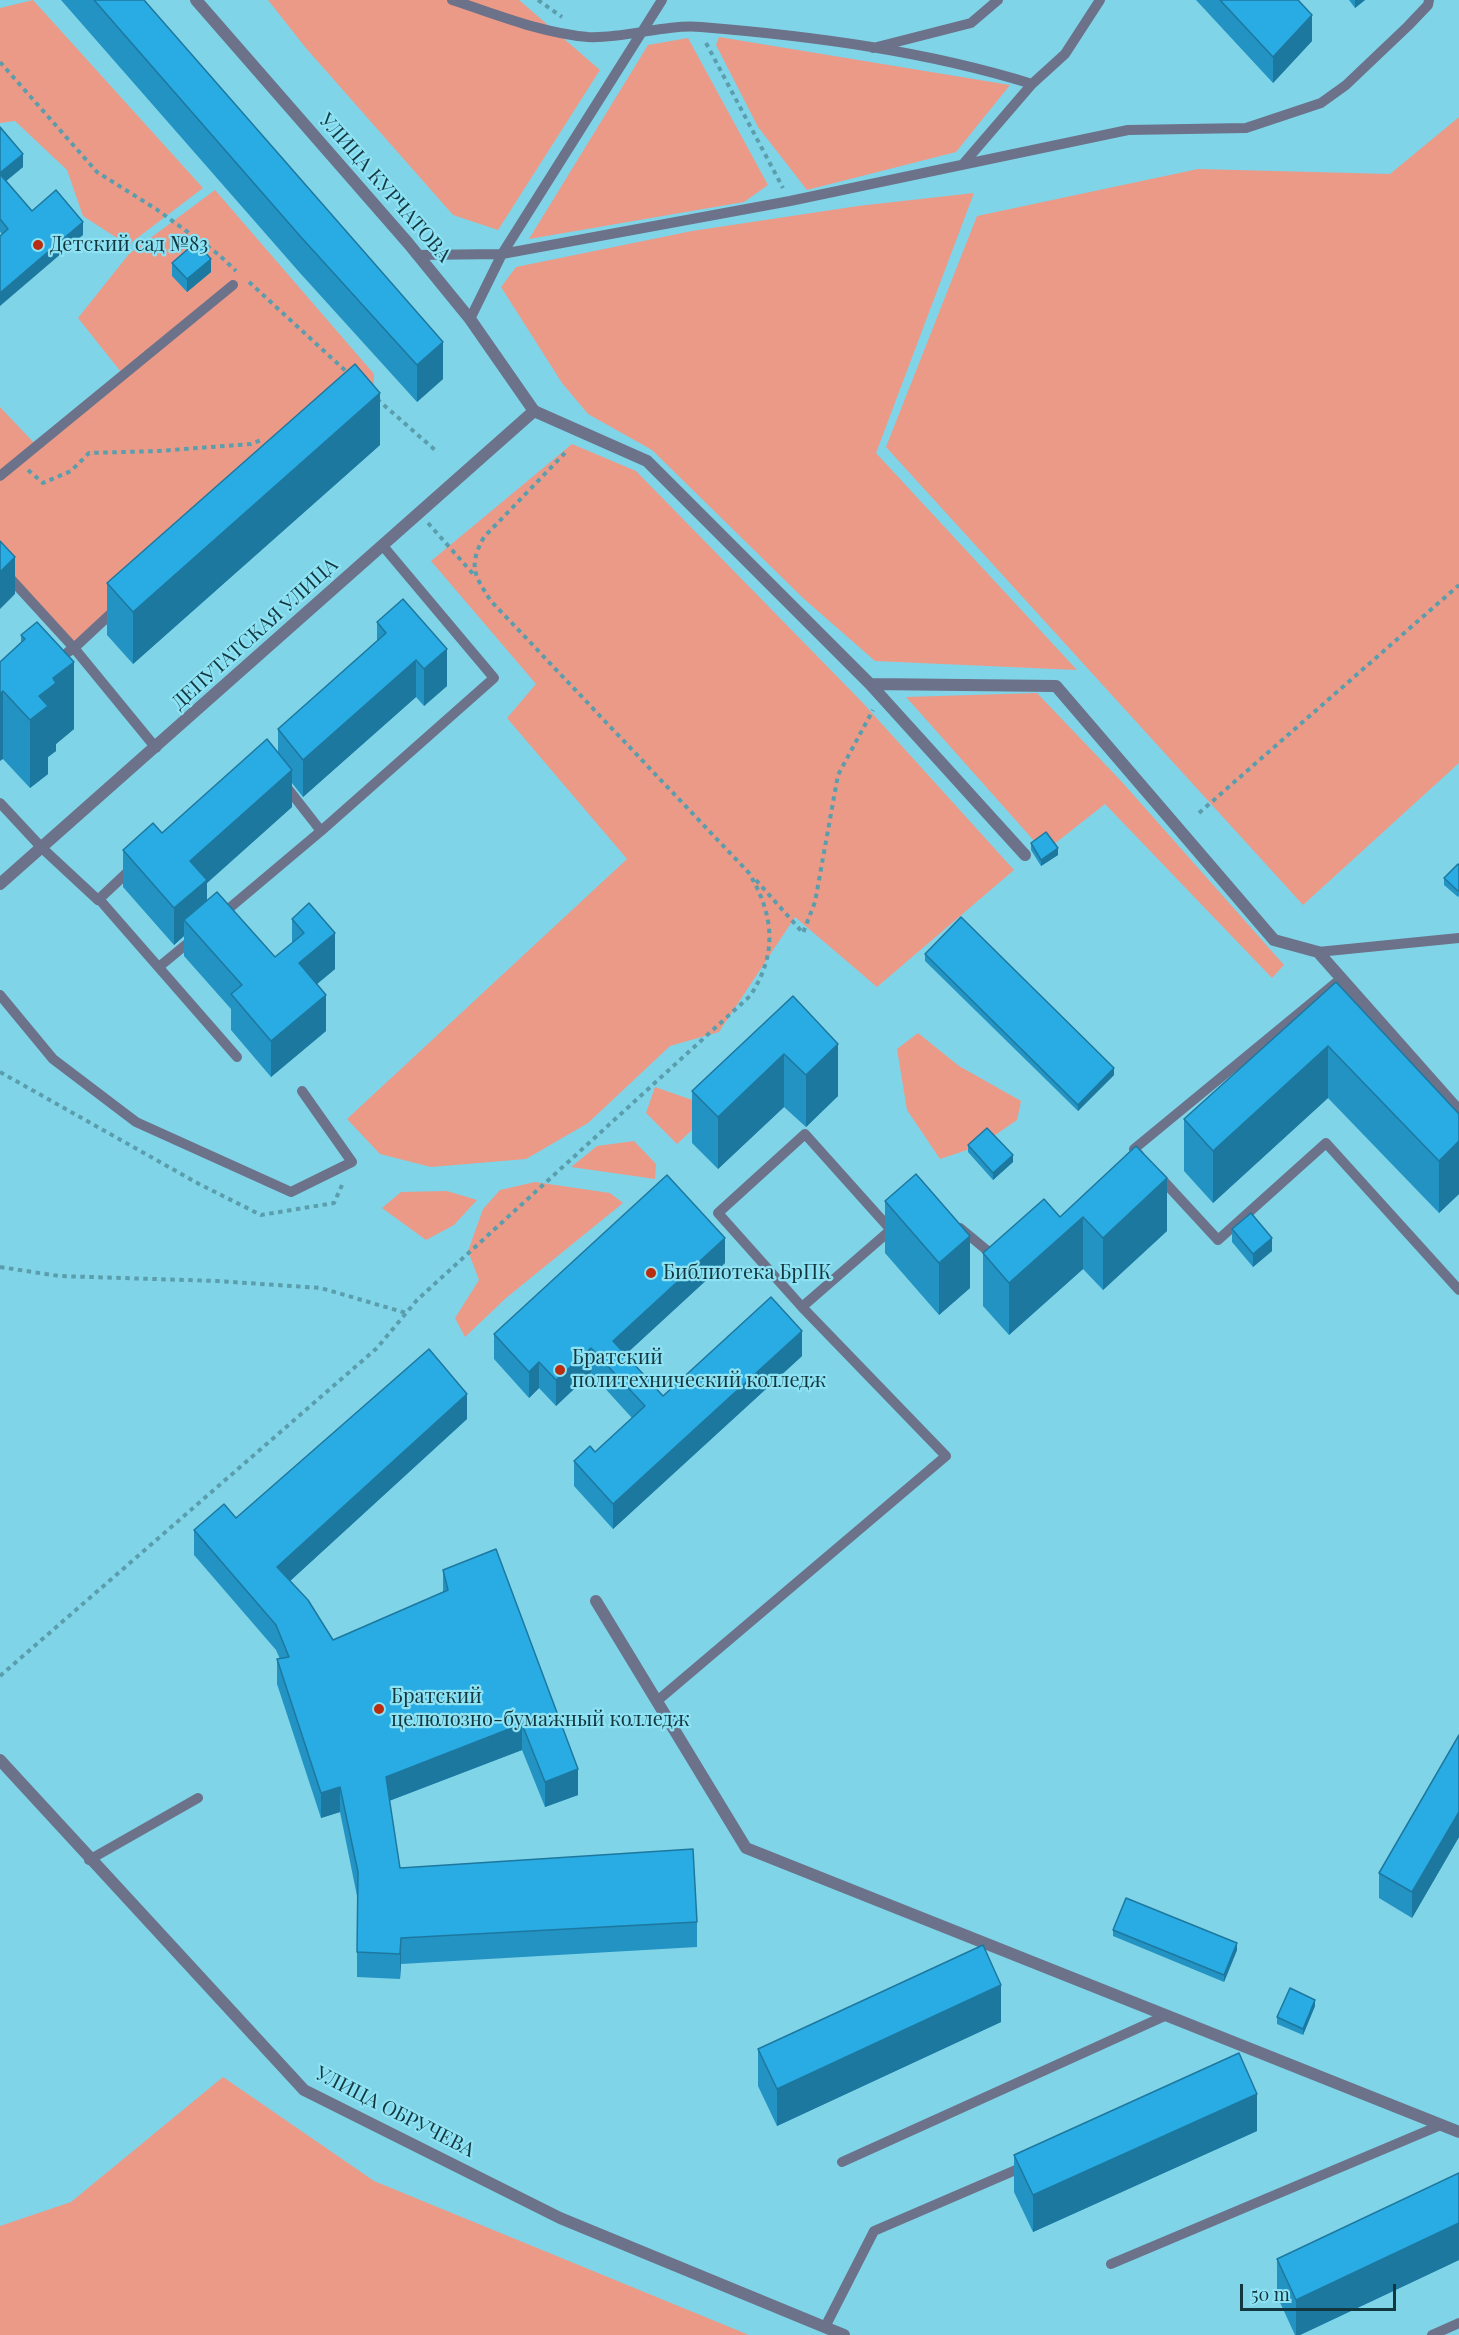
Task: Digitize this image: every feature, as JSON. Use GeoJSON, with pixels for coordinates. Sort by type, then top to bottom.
{"type":"FeatureCollection","features":[{"type":"Feature","properties":{"kind":"street","name":"УЛИЦА КУРЧАТОВА"},"geometry":{"type":"LineString","coordinates":[[196,0],[470,319],[534,411]]}},
{"type":"Feature","properties":{"kind":"street","name":"ДЕПУТАТСКАЯ УЛИЦА"},"geometry":{"type":"LineString","coordinates":[[0,884],[534,411]]}},
{"type":"Feature","properties":{"kind":"street"},"geometry":{"type":"LineString","coordinates":[[534,411],[647,461],[870,684],[1025,855]]}},
{"type":"Feature","properties":{"kind":"street"},"geometry":{"type":"LineString","coordinates":[[870,684],[1056,686],[1274,940],[1318,952],[1459,1111]]}},
{"type":"Feature","properties":{"kind":"street"},"geometry":{"type":"LineString","coordinates":[[596,1601],[746,1848],[1459,2133]]}},
{"type":"Feature","properties":{"kind":"street","name":"УЛИЦА ОБРУЧЕВА"},"geometry":{"type":"LineString","coordinates":[[0,1760],[89,1860],[304,2090],[560,2218],[844,2335]]}},
{"type":"Feature","properties":{"kind":"lane"},"geometry":{"type":"LineString","coordinates":[[452,0],[538,28],[589,37],[698,27],[832,41],[987,70],[1032,84]]}},
{"type":"Feature","properties":{"kind":"lane"},"geometry":{"type":"LineString","coordinates":[[470,319],[502,254],[662,0]]}},
{"type":"Feature","properties":{"kind":"lane"},"geometry":{"type":"LineString","coordinates":[[870,48],[970,24],[998,0]]}},
{"type":"Feature","properties":{"kind":"lane"},"geometry":{"type":"LineString","coordinates":[[964,164],[1032,84],[1065,54],[1100,0]]}},
{"type":"Feature","properties":{"kind":"lane"},"geometry":{"type":"LineString","coordinates":[[417,255],[502,254],[790,201],[1128,130],[1246,128],[1321,103],[1354,78],[1408,26],[1428,5],[1429,0]]}},
{"type":"Feature","properties":{"kind":"lane"},"geometry":{"type":"LineString","coordinates":[[0,476],[233,285]]}},
{"type":"Feature","properties":{"kind":"lane"},"geometry":{"type":"LineString","coordinates":[[214,921],[321,831],[494,678],[383,546]]}},
{"type":"Feature","properties":{"kind":"lane"},"geometry":{"type":"LineString","coordinates":[[0,567],[74,648],[156,748]]}},
{"type":"Feature","properties":{"kind":"lane"},"geometry":{"type":"LineString","coordinates":[[55,663],[126,600]]}},
{"type":"Feature","properties":{"kind":"lane"},"geometry":{"type":"LineString","coordinates":[[279,778],[321,831]]}},
{"type":"Feature","properties":{"kind":"lane"},"geometry":{"type":"LineString","coordinates":[[0,803],[42,848],[99,898],[237,1057]]}},
{"type":"Feature","properties":{"kind":"lane"},"geometry":{"type":"LineString","coordinates":[[99,898],[141,860]]}},
{"type":"Feature","properties":{"kind":"lane"},"geometry":{"type":"LineString","coordinates":[[160,966],[205,929]]}},
{"type":"Feature","properties":{"kind":"lane"},"geometry":{"type":"LineString","coordinates":[[1318,952],[1459,938]]}},
{"type":"Feature","properties":{"kind":"lane"},"geometry":{"type":"LineString","coordinates":[[1341,978],[1129,1153],[1218,1240],[1326,1143],[1459,1290]]}},
{"type":"Feature","properties":{"kind":"lane"},"geometry":{"type":"LineString","coordinates":[[0,994],[53,1059],[136,1122],[291,1192],[352,1162],[302,1091]]}},
{"type":"Feature","properties":{"kind":"lane"},"geometry":{"type":"LineString","coordinates":[[657,1701],[946,1456],[802,1306],[718,1213],[805,1134],[891,1230]]}},
{"type":"Feature","properties":{"kind":"lane"},"geometry":{"type":"LineString","coordinates":[[802,1306],[900,1222]]}},
{"type":"Feature","properties":{"kind":"lane"},"geometry":{"type":"LineString","coordinates":[[953,1222],[989,1252],[1010,1245]]}},
{"type":"Feature","properties":{"kind":"lane"},"geometry":{"type":"LineString","coordinates":[[89,1860],[198,1798]]}},
{"type":"Feature","properties":{"kind":"lane"},"geometry":{"type":"LineString","coordinates":[[842,2162],[1167,2015]]}},
{"type":"Feature","properties":{"kind":"lane"},"geometry":{"type":"LineString","coordinates":[[1111,2264],[1441,2125]]}},
{"type":"Feature","properties":{"kind":"lane"},"geometry":{"type":"LineString","coordinates":[[825,2327],[874,2231],[1037,2161]]}},
{"type":"Feature","properties":{"kind":"lane"},"geometry":{"type":"LineString","coordinates":[[1432,2335],[1459,2323]]}},
{"type":"Feature","properties":{"kind":"path"},"geometry":{"type":"LineString","coordinates":[[698,27],[790,201]]}},
{"type":"Feature","properties":{"kind":"path"},"geometry":{"type":"LineString","coordinates":[[0,62],[97,172],[218,254],[353,376]]}},
{"type":"Feature","properties":{"kind":"path"},"geometry":{"type":"LineString","coordinates":[[375,396],[435,450]]}},
{"type":"Feature","properties":{"kind":"path"},"geometry":{"type":"LineString","coordinates":[[26,468],[43,483],[71,471],[89,453],[228,446],[251,444],[264,439]]}},
{"type":"Feature","properties":{"kind":"path"},"geometry":{"type":"LineString","coordinates":[[477,579],[473,565],[476,552],[484,537],[565,453]]}},
{"type":"Feature","properties":{"kind":"path"},"geometry":{"type":"LineString","coordinates":[[420,513],[477,579],[491,601],[803,933],[815,902],[838,776],[880,696]]}},
{"type":"Feature","properties":{"kind":"path"},"geometry":{"type":"LineString","coordinates":[[1199,813],[1459,585]]}},
{"type":"Feature","properties":{"kind":"path"},"geometry":{"type":"LineString","coordinates":[[0,1675],[377,1348],[417,1300],[750,996],[761,980],[768,950],[768,923],[764,898],[749,873]]}},
{"type":"Feature","properties":{"kind":"path"},"geometry":{"type":"LineString","coordinates":[[0,1267],[59,1276],[217,1281],[321,1288],[406,1313]]}},
{"type":"Feature","properties":{"kind":"shaded area"},"geometry":{"type":"Polygon","coordinates":[[[33,0],[203,188],[128,245],[83,216],[67,170],[15,121],[0,123],[0,8],[33,0]]]}},
{"type":"Feature","properties":{"kind":"shaded area"},"geometry":{"type":"Polygon","coordinates":[[[268,0],[519,0],[600,70],[498,230],[453,215],[305,47],[268,0]]]}},
{"type":"Feature","properties":{"kind":"shaded area"},"geometry":{"type":"Polygon","coordinates":[[[719,37],[1010,85],[956,152],[807,190],[758,127],[716,45],[719,37]]]}},
{"type":"Feature","properties":{"kind":"shaded area"},"geometry":{"type":"Polygon","coordinates":[[[688,38],[768,185],[744,202],[529,239],[648,45],[688,38]]]}},
{"type":"Feature","properties":{"kind":"shaded area"},"geometry":{"type":"Polygon","coordinates":[[[1459,117],[1459,763],[1303,905],[886,447],[977,216],[1198,169],[1390,174],[1459,117]]]}},
{"type":"Feature","properties":{"kind":"shaded area"},"geometry":{"type":"Polygon","coordinates":[[[215,190],[374,374],[374,390],[74,648],[0,565],[0,407],[36,445],[121,372],[78,318],[129,254],[215,190]]]}},
{"type":"Feature","properties":{"kind":"shaded area"},"geometry":{"type":"Polygon","coordinates":[[[974,193],[876,453],[1077,670],[875,661],[803,598],[652,450],[588,414],[562,383],[501,287],[516,267],[692,231],[858,206],[974,193]]]}},
{"type":"Feature","properties":{"kind":"shaded area"},"geometry":{"type":"Polygon","coordinates":[[[572,444],[636,471],[862,702],[1014,870],[877,987],[795,917],[719,1032],[670,1046],[588,1123],[526,1159],[431,1167],[380,1154],[347,1119],[627,859],[507,718],[536,684],[431,561],[572,444]]]}},
{"type":"Feature","properties":{"kind":"shaded area"},"geometry":{"type":"Polygon","coordinates":[[[1037,693],[1122,782],[1284,965],[1272,978],[1105,804],[1044,852],[906,697],[1037,693]]]}},
{"type":"Feature","properties":{"kind":"shaded area"},"geometry":{"type":"Polygon","coordinates":[[[918,1033],[959,1066],[1021,1101],[1017,1120],[979,1146],[940,1159],[907,1110],[897,1049],[918,1033]]]}},
{"type":"Feature","properties":{"kind":"shaded area"},"geometry":{"type":"Polygon","coordinates":[[[655,1087],[695,1101],[693,1129],[677,1144],[646,1113],[655,1087]]]}},
{"type":"Feature","properties":{"kind":"shaded area"},"geometry":{"type":"Polygon","coordinates":[[[634,1141],[656,1164],[655,1179],[571,1167],[597,1146],[634,1141]]]}},
{"type":"Feature","properties":{"kind":"shaded area"},"geometry":{"type":"Polygon","coordinates":[[[535,1182],[610,1193],[623,1203],[506,1298],[465,1337],[455,1318],[479,1280],[468,1251],[483,1209],[500,1190],[535,1182]]]}},
{"type":"Feature","properties":{"kind":"shaded area"},"geometry":{"type":"Polygon","coordinates":[[[447,1191],[477,1200],[454,1225],[426,1240],[382,1208],[401,1192],[447,1191]]]}},
{"type":"Feature","properties":{"kind":"shaded area"},"geometry":{"type":"Polygon","coordinates":[[[223,2077],[374,2181],[749,2335],[0,2335],[0,2226],[71,2202],[223,2077]]]}},
{"type":"Feature","properties":{"kind":"building"},"geometry":{"type":"Polygon","coordinates":[[[94,0],[144,0],[443,342],[417,365],[300,236],[94,0]]]}},
{"type":"Feature","properties":{"kind":"building"},"geometry":{"type":"Polygon","coordinates":[[[1220,0],[1298,0],[1312,15],[1273,57],[1220,0]]]}},
{"type":"Feature","properties":{"kind":"building"},"geometry":{"type":"Polygon","coordinates":[[[0,127],[23,154],[0,173],[0,127]]]}},
{"type":"Feature","properties":{"kind":"building","name":"Детский сад №83"},"geometry":{"type":"Polygon","coordinates":[[[0,174],[32,211],[56,190],[83,222],[0,293],[0,236],[8,229],[0,219],[0,174]]]}},
{"type":"Feature","properties":{"kind":"building"},"geometry":{"type":"Polygon","coordinates":[[[196,242],[211,259],[187,279],[172,263],[196,242]]]}},
{"type":"Feature","properties":{"kind":"building"},"geometry":{"type":"Polygon","coordinates":[[[355,364],[380,393],[133,612],[107,583],[355,364]]]}},
{"type":"Feature","properties":{"kind":"building"},"geometry":{"type":"Polygon","coordinates":[[[0,541],[15,557],[0,572],[0,541]]]}},
{"type":"Feature","properties":{"kind":"building"},"geometry":{"type":"Polygon","coordinates":[[[403,599],[447,649],[424,669],[416,660],[303,760],[278,729],[386,633],[377,622],[403,599]]]}},
{"type":"Feature","properties":{"kind":"building"},"geometry":{"type":"Polygon","coordinates":[[[37,622],[74,662],[53,678],[56,683],[39,696],[48,706],[30,720],[3,691],[0,694],[0,662],[25,639],[21,635],[37,622]]]}},
{"type":"Feature","properties":{"kind":"building"},"geometry":{"type":"Polygon","coordinates":[[[267,739],[292,770],[190,861],[207,880],[174,908],[123,850],[153,823],[162,833],[267,739]]]}},
{"type":"Feature","properties":{"kind":"building"},"geometry":{"type":"Polygon","coordinates":[[[1046,832],[1058,848],[1041,860],[1031,843],[1046,832]]]}},
{"type":"Feature","properties":{"kind":"building"},"geometry":{"type":"Polygon","coordinates":[[[1458,864],[1459,890],[1458,891],[1444,878],[1458,864]]]}},
{"type":"Feature","properties":{"kind":"building"},"geometry":{"type":"Polygon","coordinates":[[[217,892],[275,957],[304,933],[292,919],[309,903],[335,933],[299,963],[326,995],[271,1041],[231,994],[242,985],[184,920],[217,892]]]}},
{"type":"Feature","properties":{"kind":"building"},"geometry":{"type":"Polygon","coordinates":[[[961,917],[1114,1068],[1078,1105],[925,954],[961,917]]]}},
{"type":"Feature","properties":{"kind":"building"},"geometry":{"type":"Polygon","coordinates":[[[1336,982],[1459,1114],[1459,1141],[1439,1161],[1328,1046],[1213,1151],[1184,1119],[1336,982]]]}},
{"type":"Feature","properties":{"kind":"building"},"geometry":{"type":"Polygon","coordinates":[[[793,996],[838,1044],[806,1075],[784,1054],[718,1117],[692,1091],[793,996]]]}},
{"type":"Feature","properties":{"kind":"building"},"geometry":{"type":"Polygon","coordinates":[[[987,1128],[1013,1155],[993,1173],[968,1145],[987,1128]]]}},
{"type":"Feature","properties":{"kind":"building"},"geometry":{"type":"Polygon","coordinates":[[[1136,1146],[1167,1178],[1103,1238],[1083,1217],[1009,1283],[983,1253],[1044,1199],[1060,1217],[1136,1146]]]}},
{"type":"Feature","properties":{"kind":"building"},"geometry":{"type":"Polygon","coordinates":[[[916,1174],[970,1236],[939,1263],[885,1201],[916,1174]]]}},
{"type":"Feature","properties":{"kind":"building","name":"Братский политехнический колледж"},"geometry":{"type":"Polygon","coordinates":[[[667,1175],[725,1238],[613,1341],[663,1396],[771,1297],[802,1331],[613,1504],[574,1461],[590,1446],[595,1452],[645,1406],[591,1348],[556,1380],[539,1362],[529,1372],[494,1334],[667,1175]]]}},
{"type":"Feature","properties":{"kind":"building"},"geometry":{"type":"Polygon","coordinates":[[[1251,1213],[1272,1238],[1253,1254],[1232,1229],[1251,1213]]]}},
{"type":"Feature","properties":{"kind":"building"},"geometry":{"type":"Polygon","coordinates":[[[429,1349],[467,1394],[277,1567],[308,1600],[333,1640],[448,1590],[443,1570],[496,1549],[578,1769],[545,1782],[522,1724],[386,1777],[400,1868],[693,1849],[697,1922],[401,1938],[400,1954],[357,1952],[358,1872],[340,1787],[321,1793],[277,1659],[289,1657],[276,1625],[194,1530],[224,1504],[236,1518],[429,1349]]]}},
{"type":"Feature","properties":{"kind":"building"},"geometry":{"type":"Polygon","coordinates":[[[1459,1735],[1459,1812],[1412,1892],[1379,1873],[1459,1735]]]}},
{"type":"Feature","properties":{"kind":"building"},"geometry":{"type":"Polygon","coordinates":[[[1126,1898],[1237,1943],[1224,1975],[1113,1930],[1126,1898]]]}},
{"type":"Feature","properties":{"kind":"building"},"geometry":{"type":"Polygon","coordinates":[[[983,1945],[1001,1985],[777,2089],[758,2049],[983,1945]]]}},
{"type":"Feature","properties":{"kind":"building"},"geometry":{"type":"Polygon","coordinates":[[[1290,1988],[1315,2000],[1303,2029],[1277,2017],[1290,1988]]]}},
{"type":"Feature","properties":{"kind":"building"},"geometry":{"type":"Polygon","coordinates":[[[1239,2053],[1257,2094],[1033,2195],[1014,2155],[1239,2053]]]}},
{"type":"Feature","properties":{"kind":"building"},"geometry":{"type":"Polygon","coordinates":[[[1459,2173],[1459,2223],[1296,2300],[1277,2259],[1459,2173]]]}},
{"type":"Feature","properties":{"kind":"place","name":"Детский сад №83"},"geometry":{"type":"Point","coordinates":[38,245]}},
{"type":"Feature","properties":{"kind":"place","name":"Библиотека БрПК"},"geometry":{"type":"Point","coordinates":[651,1273]}},
{"type":"Feature","properties":{"kind":"place","name":"Братский политехнический колледж"},"geometry":{"type":"Point","coordinates":[560,1370]}},
{"type":"Feature","properties":{"kind":"place","name":"Братский целюлозно-бумажный колледж"},"geometry":{"type":"Point","coordinates":[379,1709]}}]}
